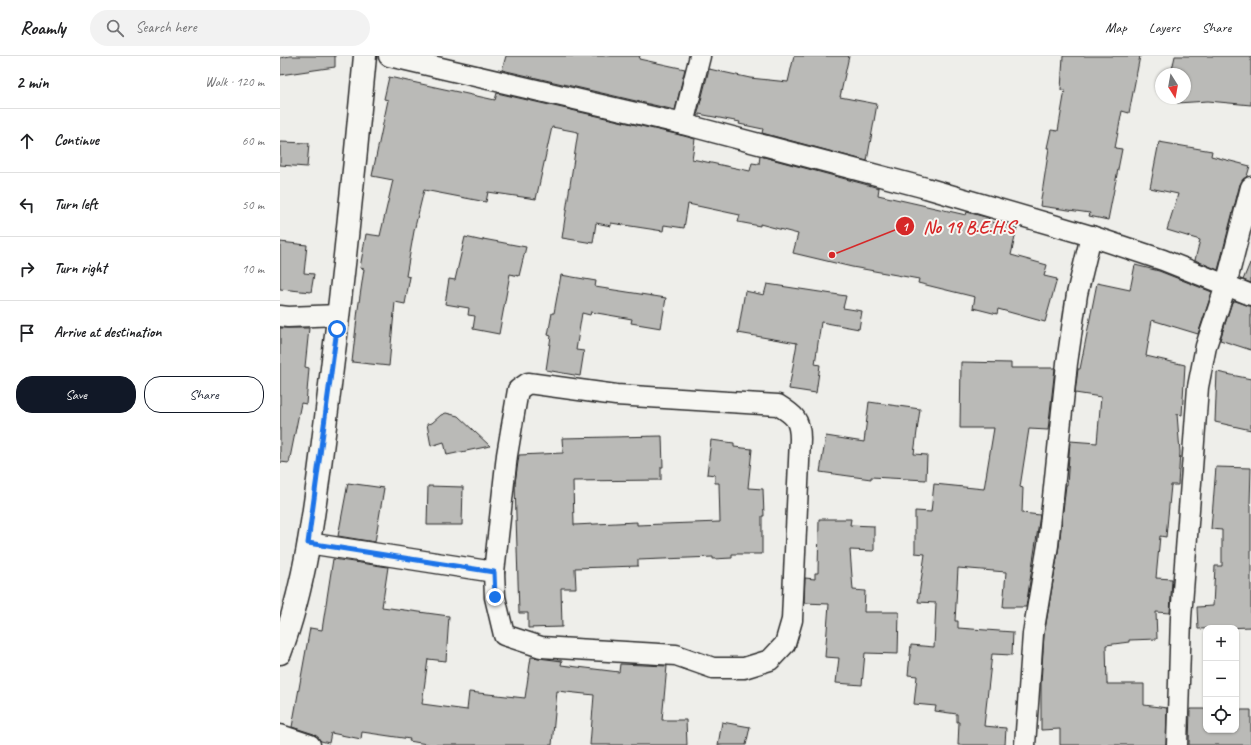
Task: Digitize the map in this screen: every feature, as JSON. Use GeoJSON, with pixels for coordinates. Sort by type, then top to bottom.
{"type":"FeatureCollection","features":[{"type":"Feature","properties":{"kind":"street"},"geometry":{"type":"LineString","coordinates":[[280,653],[292,616],[308,543],[339,315],[365,56]]}},
{"type":"Feature","properties":{"kind":"street"},"geometry":{"type":"LineString","coordinates":[[389,56],[683,124],[926,188],[1091,236],[1163,260],[1251,296]]}},
{"type":"Feature","properties":{"kind":"street"},"geometry":{"type":"LineString","coordinates":[[683,124],[700,56]]}},
{"type":"Feature","properties":{"kind":"street"},"geometry":{"type":"LineString","coordinates":[[1177,745],[1182,618],[1198,387],[1206,346],[1226,285],[1251,187]]}},
{"type":"Feature","properties":{"kind":"street"},"geometry":{"type":"LineString","coordinates":[[1025,745],[1033,634],[1048,545],[1067,363],[1077,294],[1091,236]]}},
{"type":"Feature","properties":{"kind":"street"},"geometry":{"type":"LineString","coordinates":[[280,316],[339,315]]}},
{"type":"Feature","properties":{"kind":"street"},"geometry":{"type":"LineString","coordinates":[[528,382],[616,395],[778,405],[794,415],[800,428],[800,439],[792,620],[786,644],[770,660],[744,668],[713,668],[676,655],[541,646],[504,635],[495,597],[494,572],[507,455],[518,390],[528,382]]}},
{"type":"Feature","properties":{"kind":"street"},"geometry":{"type":"LineString","coordinates":[[308,543],[494,572]]}},
{"type":"Feature","properties":{"kind":"street"},"geometry":{"type":"LineString","coordinates":[[280,735],[310,745]]}},
{"type":"Feature","properties":{"kind":"building"},"geometry":{"type":"Polygon","coordinates":[[[290,56],[335,56],[335,67],[280,75],[280,58],[290,56]]]}},
{"type":"Feature","properties":{"kind":"building"},"geometry":{"type":"Polygon","coordinates":[[[506,56],[640,56],[639,59],[685,69],[675,110],[502,70],[506,56]]]}},
{"type":"Feature","properties":{"kind":"building"},"geometry":{"type":"Polygon","coordinates":[[[794,56],[849,56],[840,97],[877,104],[867,161],[762,133],[763,129],[739,124],[740,122],[699,114],[699,116],[697,116],[709,69],[750,78],[788,82],[794,56]]]}},
{"type":"Feature","properties":{"kind":"building"},"geometry":{"type":"Polygon","coordinates":[[[1063,56],[1140,56],[1129,113],[1122,111],[1115,148],[1122,149],[1108,220],[1089,216],[1090,213],[1040,206],[1049,148],[1047,148],[1051,130],[1058,131],[1065,90],[1061,90],[1063,56]]]}},
{"type":"Feature","properties":{"kind":"building"},"geometry":{"type":"Polygon","coordinates":[[[1175,56],[1251,56],[1251,105],[1208,101],[1191,102],[1191,68],[1172,68],[1175,56]]]}},
{"type":"Feature","properties":{"kind":"building"},"geometry":{"type":"Polygon","coordinates":[[[389,77],[495,100],[497,93],[680,135],[695,139],[692,159],[750,171],[752,163],[759,164],[760,156],[879,188],[878,195],[966,215],[967,212],[989,218],[988,221],[1017,228],[1011,255],[1047,265],[1044,276],[1057,279],[1045,322],[998,309],[997,314],[973,308],[975,297],[918,283],[919,279],[852,267],[793,253],[798,234],[760,224],[760,226],[738,222],[740,215],[688,204],[684,228],[664,225],[663,231],[611,223],[611,226],[596,223],[593,243],[562,238],[578,132],[552,127],[536,199],[488,192],[486,202],[424,190],[414,231],[406,276],[410,277],[405,304],[395,302],[389,366],[352,362],[364,269],[360,268],[366,234],[380,236],[393,180],[372,176],[388,100],[384,99],[389,77]]]}},
{"type":"Feature","properties":{"kind":"building"},"geometry":{"type":"Polygon","coordinates":[[[280,142],[309,143],[307,167],[280,165],[280,142]]]}},
{"type":"Feature","properties":{"kind":"building"},"geometry":{"type":"Polygon","coordinates":[[[1159,142],[1212,151],[1211,156],[1250,166],[1247,176],[1240,184],[1218,270],[1195,260],[1200,240],[1167,230],[1178,194],[1150,188],[1159,142]]]}},
{"type":"Feature","properties":{"kind":"building"},"geometry":{"type":"Polygon","coordinates":[[[465,237],[526,247],[519,276],[510,274],[499,334],[473,329],[475,316],[468,315],[469,308],[445,304],[449,279],[455,280],[465,237]]]}},
{"type":"Feature","properties":{"kind":"building"},"geometry":{"type":"Polygon","coordinates":[[[280,242],[307,245],[304,273],[314,274],[311,292],[280,289],[280,242]]]}},
{"type":"Feature","properties":{"kind":"building"},"geometry":{"type":"Polygon","coordinates":[[[1251,263],[1251,283],[1243,280],[1251,263]]]}},
{"type":"Feature","properties":{"kind":"building"},"geometry":{"type":"Polygon","coordinates":[[[1135,265],[1159,271],[1212,292],[1198,334],[1152,320],[1146,356],[1185,365],[1182,415],[1177,414],[1180,452],[1178,485],[1171,485],[1166,537],[1160,536],[1156,578],[1172,579],[1170,613],[1156,612],[1157,639],[1129,640],[1129,642],[1106,645],[1107,684],[1144,684],[1144,705],[1167,708],[1166,745],[1060,745],[1060,729],[1041,730],[1041,683],[1044,635],[1059,546],[1067,485],[1070,441],[1097,443],[1101,397],[1075,393],[1078,369],[1080,369],[1097,283],[1130,290],[1135,265]]]}},
{"type":"Feature","properties":{"kind":"building"},"geometry":{"type":"Polygon","coordinates":[[[561,275],[596,281],[595,287],[666,298],[661,328],[631,323],[632,319],[591,312],[590,315],[582,313],[576,350],[584,351],[580,376],[546,370],[551,336],[548,335],[552,313],[554,313],[561,275]]]}},
{"type":"Feature","properties":{"kind":"building"},"geometry":{"type":"Polygon","coordinates":[[[767,284],[846,296],[843,308],[862,311],[859,329],[821,322],[815,364],[820,365],[816,393],[789,389],[797,343],[738,333],[745,291],[764,295],[767,284]]]}},
{"type":"Feature","properties":{"kind":"building"},"geometry":{"type":"Polygon","coordinates":[[[1235,301],[1251,306],[1251,350],[1220,340],[1232,302],[1235,301]]]}},
{"type":"Feature","properties":{"kind":"building"},"geometry":{"type":"Polygon","coordinates":[[[280,328],[309,328],[305,367],[309,368],[306,404],[301,403],[289,463],[280,462],[280,328]]]}},
{"type":"Feature","properties":{"kind":"building"},"geometry":{"type":"Polygon","coordinates":[[[961,362],[1011,363],[1011,368],[1055,368],[1048,430],[1029,429],[1020,487],[1023,488],[1022,513],[1040,515],[1026,607],[1003,607],[1006,572],[958,568],[955,621],[958,621],[958,628],[1013,632],[1012,655],[992,654],[984,726],[1006,728],[1005,745],[958,745],[959,722],[957,722],[957,714],[935,711],[936,706],[914,704],[917,676],[908,675],[911,645],[934,647],[936,603],[918,602],[925,554],[915,553],[915,511],[931,512],[934,484],[984,489],[994,428],[960,428],[961,362]]]}},
{"type":"Feature","properties":{"kind":"building"},"geometry":{"type":"Polygon","coordinates":[[[1217,372],[1251,379],[1251,430],[1215,422],[1217,372]]]}},
{"type":"Feature","properties":{"kind":"building"},"geometry":{"type":"Polygon","coordinates":[[[869,402],[920,409],[914,454],[927,455],[926,480],[871,477],[871,479],[820,472],[826,436],[864,442],[869,402]]]}},
{"type":"Feature","properties":{"kind":"building"},"geometry":{"type":"Polygon","coordinates":[[[446,413],[458,416],[490,446],[447,455],[444,442],[431,446],[427,424],[432,423],[441,415],[446,413]]]}},
{"type":"Feature","properties":{"kind":"building"},"geometry":{"type":"Polygon","coordinates":[[[662,436],[663,467],[661,467],[661,480],[573,481],[574,525],[637,522],[637,525],[720,522],[719,483],[715,483],[715,475],[707,474],[711,440],[734,443],[734,447],[752,449],[748,488],[763,489],[764,516],[762,516],[762,554],[732,554],[732,558],[713,559],[713,557],[638,560],[638,566],[575,568],[576,588],[561,588],[562,627],[528,628],[528,613],[519,613],[515,483],[519,455],[563,453],[562,438],[662,436]]]}},
{"type":"Feature","properties":{"kind":"building"},"geometry":{"type":"Polygon","coordinates":[[[1216,467],[1251,468],[1251,627],[1239,627],[1239,625],[1203,625],[1203,629],[1198,629],[1197,607],[1213,606],[1215,566],[1222,566],[1222,530],[1211,529],[1216,467]]]}},
{"type":"Feature","properties":{"kind":"building"},"geometry":{"type":"Polygon","coordinates":[[[348,483],[384,488],[375,542],[338,536],[348,483]]]}},
{"type":"Feature","properties":{"kind":"building"},"geometry":{"type":"Polygon","coordinates":[[[428,486],[463,487],[462,525],[427,525],[428,486]]]}},
{"type":"Feature","properties":{"kind":"building"},"geometry":{"type":"Polygon","coordinates":[[[819,519],[851,519],[850,525],[874,526],[874,551],[850,550],[853,590],[865,591],[864,612],[899,612],[898,654],[865,653],[862,685],[836,683],[839,658],[825,657],[829,604],[804,603],[805,578],[815,579],[815,573],[818,573],[819,519]]]}},
{"type":"Feature","properties":{"kind":"building"},"geometry":{"type":"Polygon","coordinates":[[[333,559],[388,567],[382,607],[449,616],[446,661],[428,659],[422,704],[467,710],[469,692],[525,698],[531,657],[562,661],[561,665],[619,672],[620,664],[667,666],[662,720],[686,720],[687,745],[590,745],[594,695],[557,691],[552,745],[432,745],[409,741],[410,739],[362,732],[361,739],[331,733],[329,743],[321,741],[314,734],[292,727],[310,628],[322,630],[333,559]]]}},
{"type":"Feature","properties":{"kind":"building"},"geometry":{"type":"Polygon","coordinates":[[[1190,709],[1203,709],[1203,733],[1239,733],[1239,710],[1251,710],[1251,745],[1189,745],[1190,709]]]}},
{"type":"Feature","properties":{"kind":"building"},"geometry":{"type":"Polygon","coordinates":[[[722,722],[750,727],[746,745],[718,745],[722,722]]]}},
{"type":"Feature","properties":{"kind":"place","name":"No 19 B.E.H.S"},"geometry":{"type":"Point","coordinates":[832,255]}},
{"type":"Feature","properties":{"kind":"route"},"geometry":{"type":"LineString","coordinates":[[337,329],[308,543],[494,572],[495,597]]}}]}
